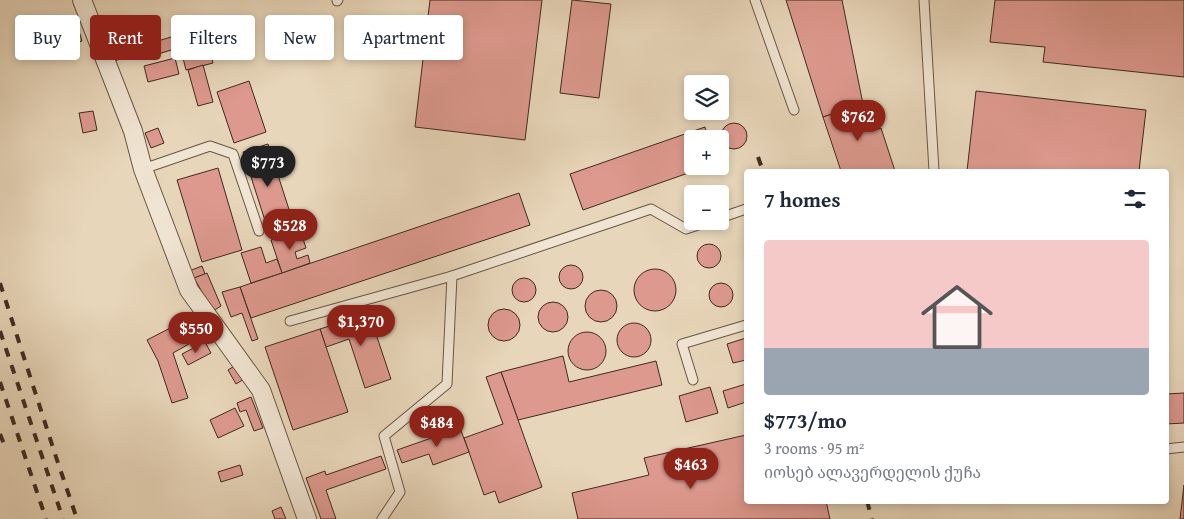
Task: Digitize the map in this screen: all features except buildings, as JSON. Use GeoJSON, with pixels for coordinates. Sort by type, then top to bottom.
{"type":"FeatureCollection","features":[{"type":"Feature","properties":{"kind":"street"},"geometry":{"type":"LineString","coordinates":[[82,0],[132,131],[143,168],[189,290],[261,390],[307,519]]}},
{"type":"Feature","properties":{"kind":"lane"},"geometry":{"type":"LineString","coordinates":[[755,0],[794,110]]}},
{"type":"Feature","properties":{"kind":"lane"},"geometry":{"type":"LineString","coordinates":[[924,0],[934,169]]}},
{"type":"Feature","properties":{"kind":"lane"},"geometry":{"type":"LineString","coordinates":[[143,168],[210,146],[233,154],[259,231]]}},
{"type":"Feature","properties":{"kind":"lane"},"geometry":{"type":"LineString","coordinates":[[290,320],[452,276],[651,209],[684,228]]}},
{"type":"Feature","properties":{"kind":"lane"},"geometry":{"type":"LineString","coordinates":[[729,215],[744,210]]}},
{"type":"Feature","properties":{"kind":"lane"},"geometry":{"type":"LineString","coordinates":[[382,519],[400,492],[384,436],[447,384],[452,276]]}},
{"type":"Feature","properties":{"kind":"lane"},"geometry":{"type":"LineString","coordinates":[[693,380],[682,344],[744,326]]}},
{"type":"Feature","properties":{"kind":"lane"},"geometry":{"type":"LineString","coordinates":[[1169,449],[1184,447]]}},
{"type":"Feature","properties":{"kind":"railway"},"geometry":{"type":"LineString","coordinates":[[758,157],[762,169]]}},
{"type":"Feature","properties":{"kind":"railway"},"geometry":{"type":"LineString","coordinates":[[0,283],[77,519]]}},
{"type":"Feature","properties":{"kind":"railway"},"geometry":{"type":"LineString","coordinates":[[0,331],[63,519]]}},
{"type":"Feature","properties":{"kind":"railway"},"geometry":{"type":"LineString","coordinates":[[0,382],[46,519]]}},
{"type":"Feature","properties":{"kind":"railway"},"geometry":{"type":"LineString","coordinates":[[0,434],[4,444]]}},
{"type":"Feature","properties":{"kind":"railway"},"geometry":{"type":"LineString","coordinates":[[868,504],[872,519]]}}]}
